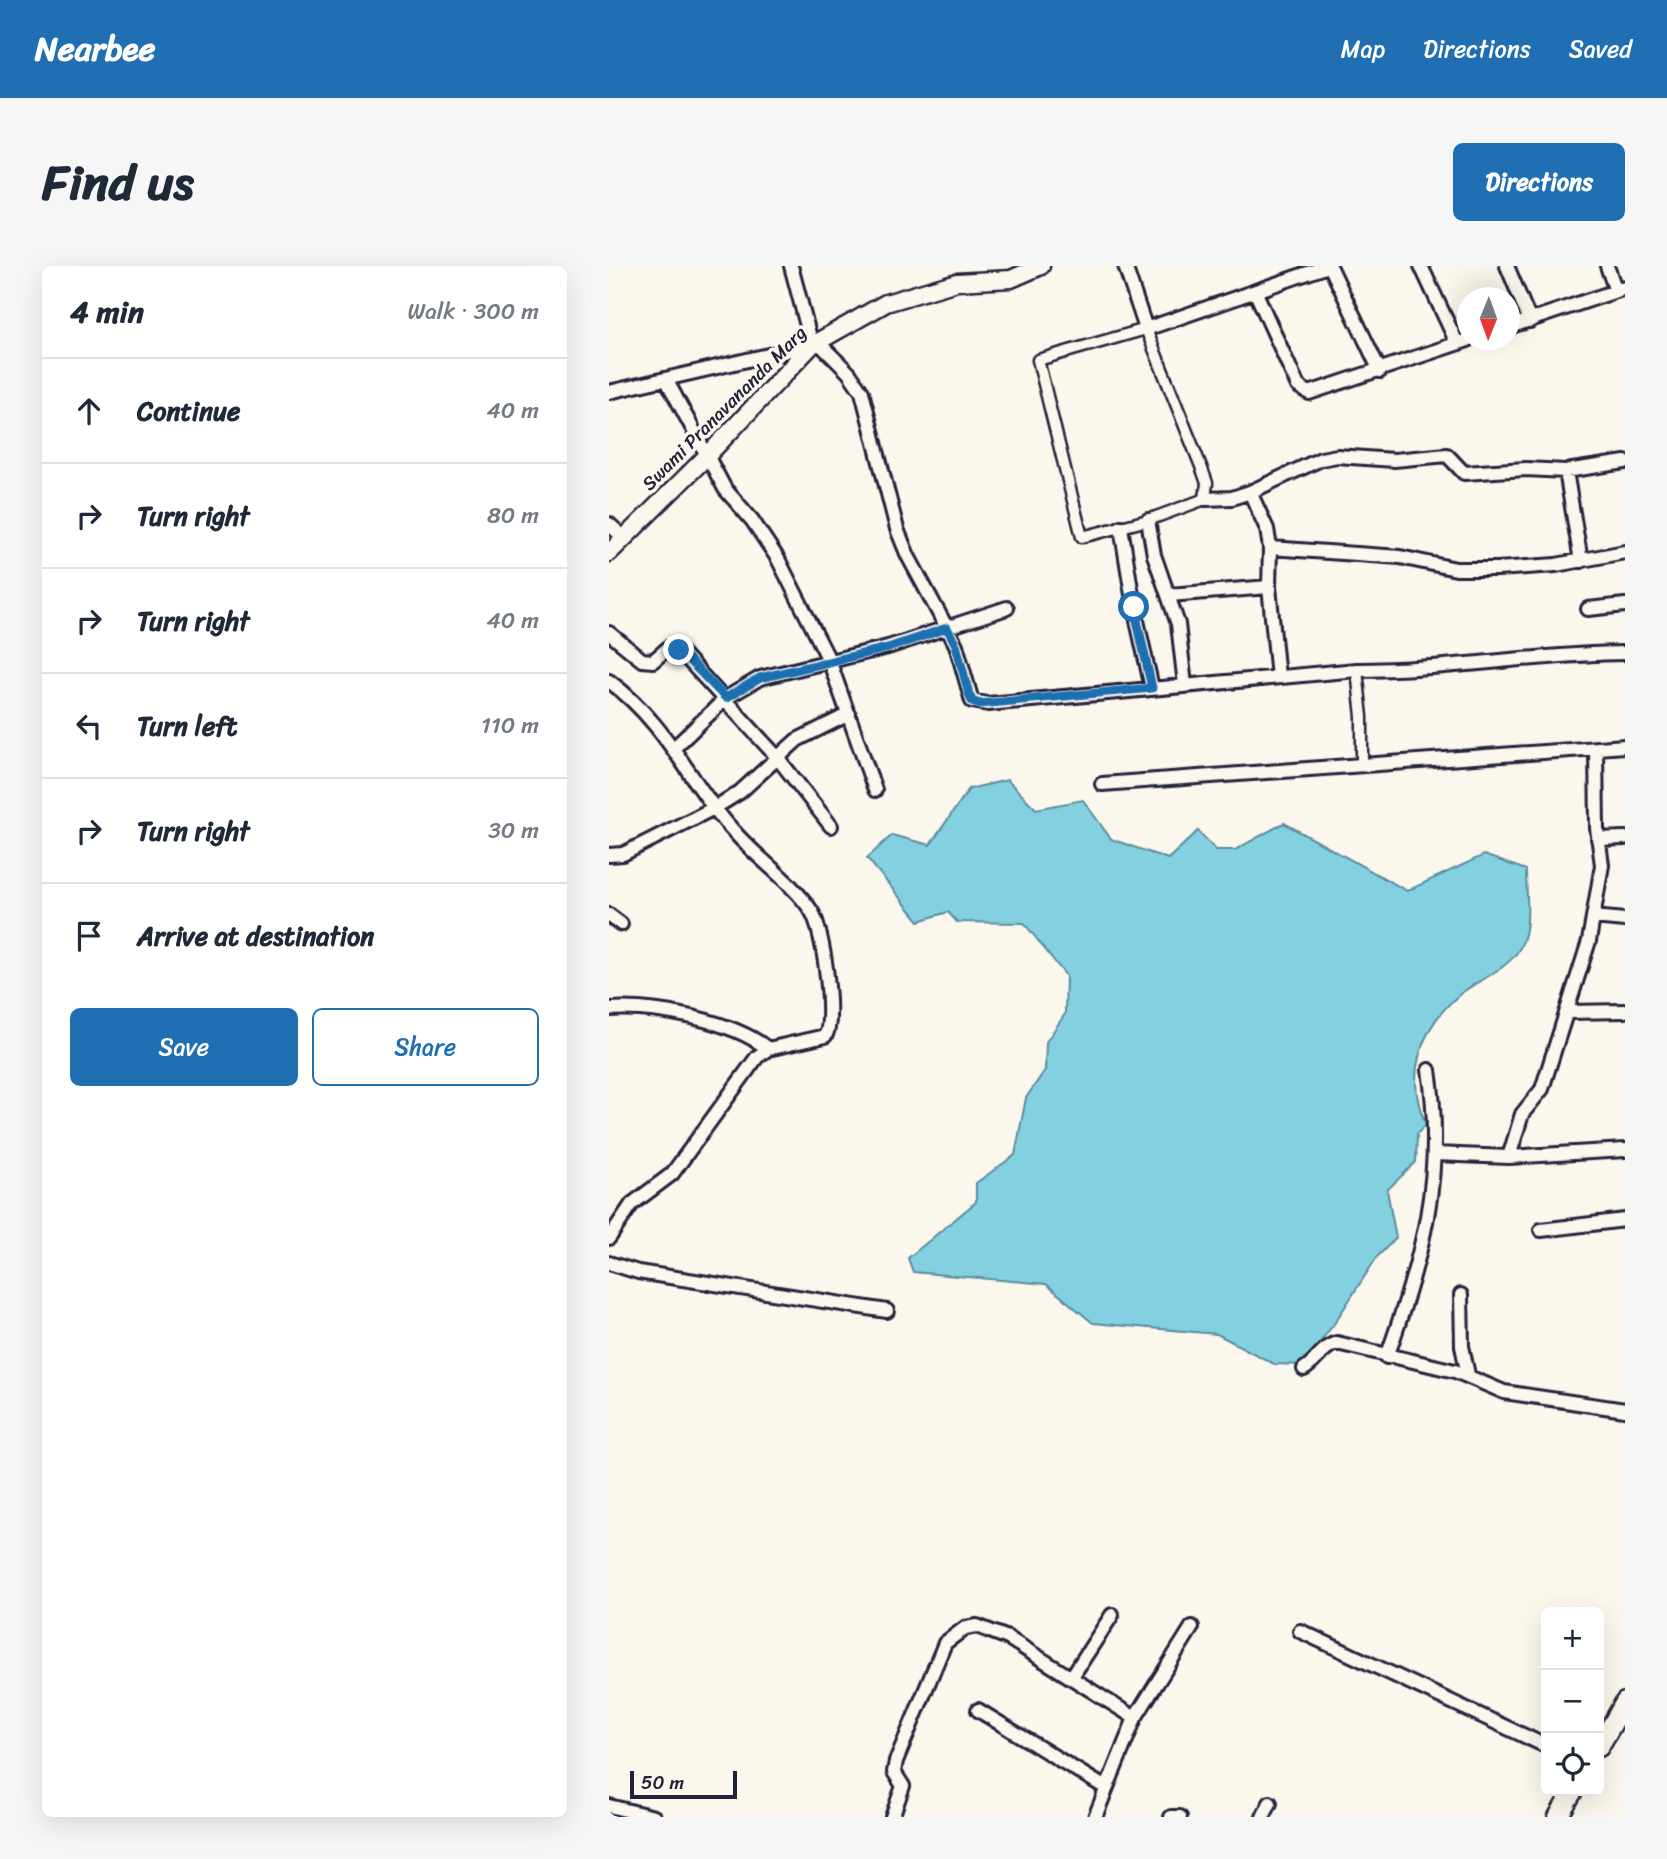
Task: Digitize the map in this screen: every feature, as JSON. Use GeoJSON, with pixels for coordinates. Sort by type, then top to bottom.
{"type":"FeatureCollection","features":[{"type":"Feature","properties":{"kind":"main road"},"geometry":{"type":"LineString","coordinates":[[1604,1738],[1625,1702]]}},
{"type":"Feature","properties":{"kind":"main road"},"geometry":{"type":"LineString","coordinates":[[1558,1817],[1570,1796]]}},
{"type":"Feature","properties":{"kind":"street"},"geometry":{"type":"LineString","coordinates":[[791,266],[815,343],[849,373],[862,392],[897,529],[908,556],[956,645],[972,701],[979,704],[1357,670],[1409,670],[1529,657],[1625,653]]}},
{"type":"Feature","properties":{"kind":"street","name":"Swami Pranavananda Marg"},"geometry":{"type":"LineString","coordinates":[[609,553],[815,343],[886,303],[957,282],[1041,266]]}},
{"type":"Feature","properties":{"kind":"street"},"geometry":{"type":"LineString","coordinates":[[1125,266],[1146,329],[1207,483],[1205,499]]}},
{"type":"Feature","properties":{"kind":"street"},"geometry":{"type":"LineString","coordinates":[[1380,371],[1329,266],[1146,329],[1038,360],[1082,537],[1148,520],[1205,499],[1232,498],[1321,459],[1337,456],[1394,460],[1447,455],[1464,473],[1526,469],[1566,471],[1625,461]]}},
{"type":"Feature","properties":{"kind":"street"},"geometry":{"type":"LineString","coordinates":[[1421,266],[1457,332]]}},
{"type":"Feature","properties":{"kind":"street"},"geometry":{"type":"LineString","coordinates":[[1507,266],[1529,321]]}},
{"type":"Feature","properties":{"kind":"street"},"geometry":{"type":"LineString","coordinates":[[1520,324],[1621,290],[1607,266]]}},
{"type":"Feature","properties":{"kind":"street"},"geometry":{"type":"LineString","coordinates":[[1256,293],[1303,391],[1317,393],[1457,343]]}},
{"type":"Feature","properties":{"kind":"street"},"geometry":{"type":"LineString","coordinates":[[609,392],[815,343]]}},
{"type":"Feature","properties":{"kind":"street"},"geometry":{"type":"LineString","coordinates":[[666,379],[706,457],[778,559],[829,660],[876,790]]}},
{"type":"Feature","properties":{"kind":"street"},"geometry":{"type":"LineString","coordinates":[[1566,471],[1581,561]]}},
{"type":"Feature","properties":{"kind":"street"},"geometry":{"type":"LineString","coordinates":[[1250,492],[1267,529],[1270,548],[1269,587],[1278,677]]}},
{"type":"Feature","properties":{"kind":"street"},"geometry":{"type":"LineString","coordinates":[[1148,520],[1154,555],[1178,624],[1185,685]]}},
{"type":"Feature","properties":{"kind":"street"},"geometry":{"type":"LineString","coordinates":[[609,524],[623,537]]}},
{"type":"Feature","properties":{"kind":"street"},"geometry":{"type":"LineString","coordinates":[[1121,527],[1134,607],[1152,688]]}},
{"type":"Feature","properties":{"kind":"street"},"geometry":{"type":"LineString","coordinates":[[1270,548],[1400,557],[1455,569],[1496,569],[1581,561],[1625,552]]}},
{"type":"Feature","properties":{"kind":"street"},"geometry":{"type":"LineString","coordinates":[[1168,595],[1269,587]]}},
{"type":"Feature","properties":{"kind":"street"},"geometry":{"type":"LineString","coordinates":[[1588,609],[1625,605]]}},
{"type":"Feature","properties":{"kind":"street"},"geometry":{"type":"LineString","coordinates":[[674,748],[726,698],[760,678],[888,648],[964,620],[1007,608]]}},
{"type":"Feature","properties":{"kind":"street"},"geometry":{"type":"LineString","coordinates":[[609,633],[642,660],[653,661],[668,648],[679,650],[726,698],[777,757],[831,826]]}},
{"type":"Feature","properties":{"kind":"street"},"geometry":{"type":"LineString","coordinates":[[1357,670],[1362,717],[1362,765]]}},
{"type":"Feature","properties":{"kind":"street"},"geometry":{"type":"LineString","coordinates":[[609,681],[646,711],[736,834],[812,910],[820,932],[831,1018],[829,1030],[817,1039],[768,1049],[724,1099],[672,1174],[632,1204],[609,1238]]}},
{"type":"Feature","properties":{"kind":"street"},"geometry":{"type":"LineString","coordinates":[[609,855],[623,854],[716,807],[740,792],[797,740],[849,714]]}},
{"type":"Feature","properties":{"kind":"street"},"geometry":{"type":"LineString","coordinates":[[1102,784],[1625,746]]}},
{"type":"Feature","properties":{"kind":"street"},"geometry":{"type":"LineString","coordinates":[[1509,1157],[1522,1114],[1542,1089],[1569,1012],[1593,917],[1602,865],[1598,839],[1597,750]]}},
{"type":"Feature","properties":{"kind":"street"},"geometry":{"type":"LineString","coordinates":[[1598,839],[1625,838]]}},
{"type":"Feature","properties":{"kind":"street"},"geometry":{"type":"LineString","coordinates":[[609,915],[621,924]]}},
{"type":"Feature","properties":{"kind":"street"},"geometry":{"type":"LineString","coordinates":[[1593,917],[1625,920]]}},
{"type":"Feature","properties":{"kind":"street"},"geometry":{"type":"LineString","coordinates":[[609,1009],[650,1008],[680,1014],[746,1035],[768,1049]]}},
{"type":"Feature","properties":{"kind":"street"},"geometry":{"type":"LineString","coordinates":[[1569,1012],[1625,1011]]}},
{"type":"Feature","properties":{"kind":"street"},"geometry":{"type":"LineString","coordinates":[[1387,1357],[1433,1198],[1436,1124],[1429,1070]]}},
{"type":"Feature","properties":{"kind":"street"},"geometry":{"type":"LineString","coordinates":[[1435,1154],[1509,1157],[1625,1150]]}},
{"type":"Feature","properties":{"kind":"street"},"geometry":{"type":"LineString","coordinates":[[1541,1230],[1625,1220]]}},
{"type":"Feature","properties":{"kind":"street"},"geometry":{"type":"LineString","coordinates":[[609,1263],[638,1272],[887,1311]]}},
{"type":"Feature","properties":{"kind":"street"},"geometry":{"type":"LineString","coordinates":[[1461,1295],[1462,1346],[1468,1375]]}},
{"type":"Feature","properties":{"kind":"street"},"geometry":{"type":"LineString","coordinates":[[1304,1369],[1313,1364],[1330,1345],[1337,1343],[1468,1375],[1504,1392],[1625,1410]]}},
{"type":"Feature","properties":{"kind":"street"},"geometry":{"type":"LineString","coordinates":[[1072,1678],[1112,1615]]}},
{"type":"Feature","properties":{"kind":"street"},"geometry":{"type":"LineString","coordinates":[[892,1817],[903,1786],[894,1772],[896,1761],[945,1643],[956,1632],[977,1626],[1008,1637],[1135,1718]]}},
{"type":"Feature","properties":{"kind":"street"},"geometry":{"type":"LineString","coordinates":[[1095,1817],[1135,1718],[1192,1627]]}},
{"type":"Feature","properties":{"kind":"street"},"geometry":{"type":"LineString","coordinates":[[1300,1631],[1541,1744]]}},
{"type":"Feature","properties":{"kind":"street"},"geometry":{"type":"LineString","coordinates":[[978,1710],[1106,1788]]}},
{"type":"Feature","properties":{"kind":"street"},"geometry":{"type":"LineString","coordinates":[[1263,1817],[1270,1802]]}},
{"type":"Feature","properties":{"kind":"street"},"geometry":{"type":"LineString","coordinates":[[609,1807],[654,1817]]}},
{"type":"Feature","properties":{"kind":"street"},"geometry":{"type":"LineString","coordinates":[[1171,1817],[1180,1817]]}},
{"type":"Feature","properties":{"kind":"water"},"geometry":{"type":"Polygon","coordinates":[[[1007,780],[1036,809],[1083,800],[1111,839],[1168,859],[1198,831],[1216,850],[1235,850],[1284,823],[1407,891],[1484,855],[1526,870],[1527,925],[1516,954],[1504,966],[1466,990],[1445,1008],[1434,1022],[1420,1054],[1416,1089],[1426,1124],[1417,1134],[1416,1162],[1387,1190],[1396,1238],[1377,1257],[1334,1324],[1302,1365],[1274,1364],[1217,1334],[1093,1323],[1046,1284],[913,1272],[908,1258],[976,1202],[976,1183],[1015,1155],[1026,1098],[1045,1070],[1046,1042],[1065,1014],[1066,976],[1024,923],[957,922],[948,912],[919,921],[867,858],[892,835],[930,845],[969,789],[1007,780]]]}},
{"type":"Feature","properties":{"kind":"route"},"geometry":{"type":"LineString","coordinates":[[679,650],[726,698],[760,678],[888,648],[947,628],[956,645],[969,694],[972,701],[979,704],[1152,688],[1134,607]]}}]}
